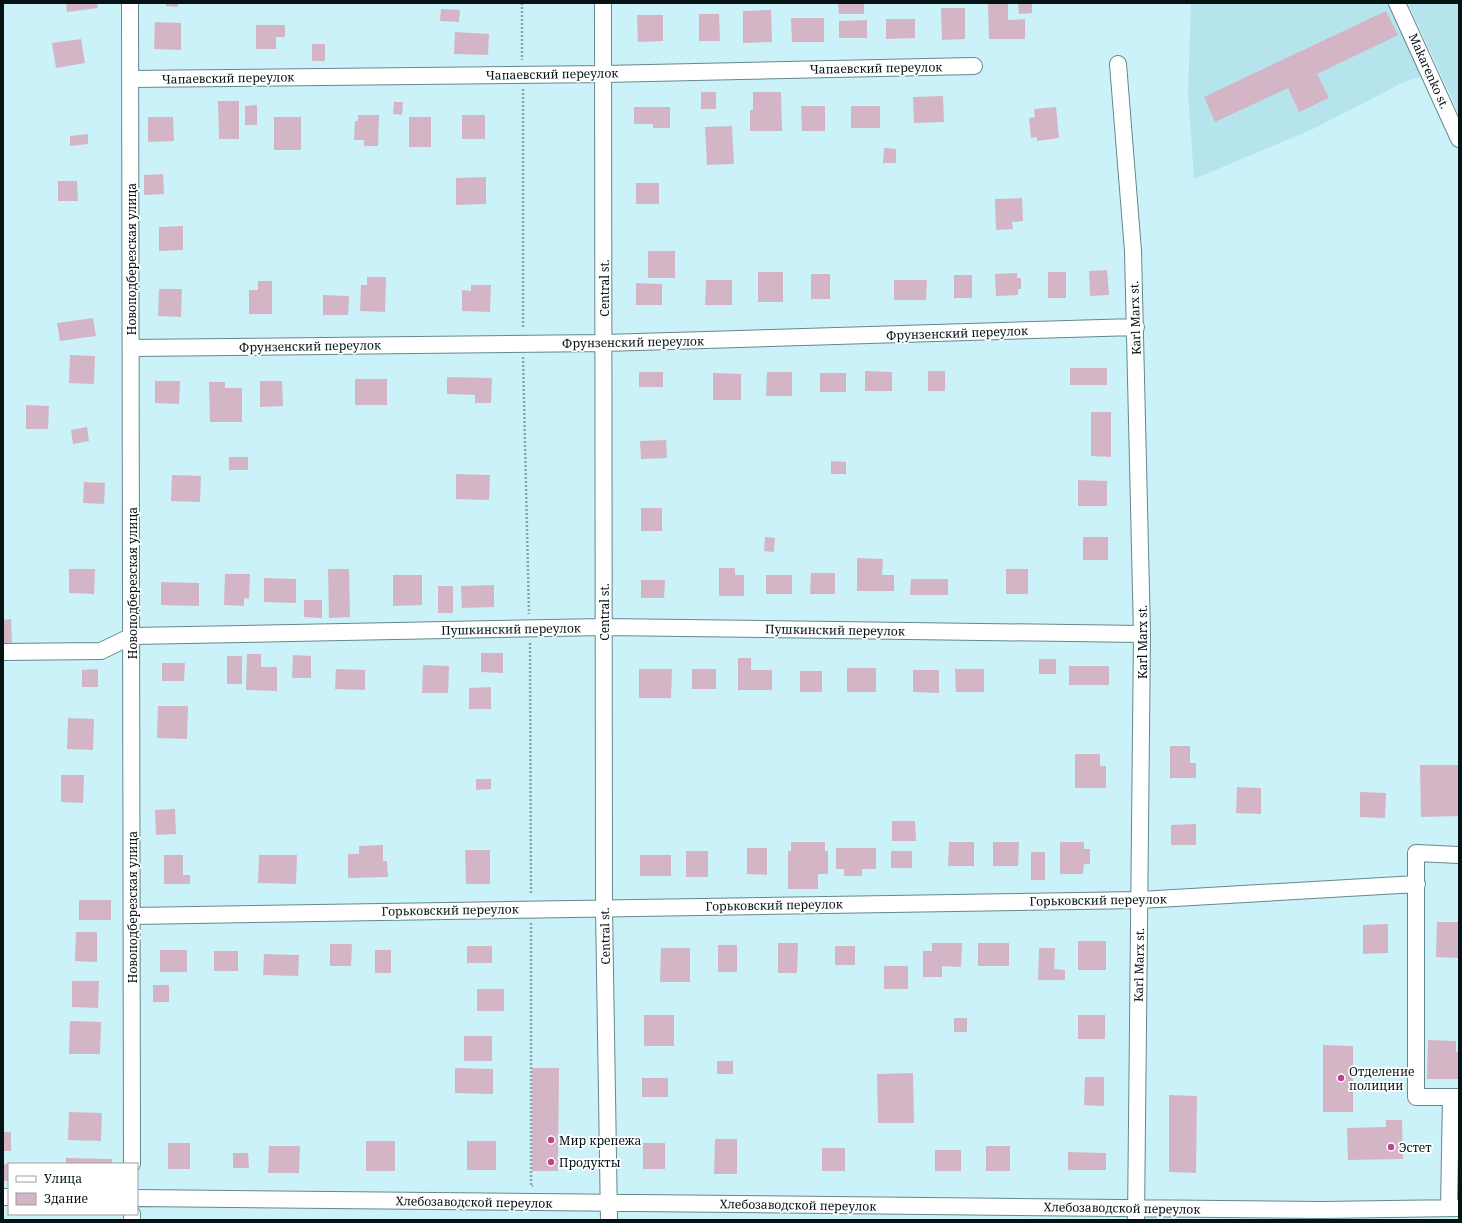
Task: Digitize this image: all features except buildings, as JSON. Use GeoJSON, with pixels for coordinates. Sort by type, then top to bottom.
{"type":"FeatureCollection","features":[{"type":"Feature","properties":{"kind":"street","name":"Новоподберезская улица"},"geometry":{"type":"LineString","coordinates":[[130,3],[132,1163]]}},
{"type":"Feature","properties":{"kind":"street","name":"Central st."},"geometry":{"type":"LineString","coordinates":[[603,3],[604,908],[609,1220]]}},
{"type":"Feature","properties":{"kind":"street","name":"Makarenko st."},"geometry":{"type":"LineString","coordinates":[[1397,3],[1459,139]]}},
{"type":"Feature","properties":{"kind":"street","name":"Karl Marx st."},"geometry":{"type":"LineString","coordinates":[[1118,64],[1133,251],[1136,327],[1142,634],[1136,1214]]}},
{"type":"Feature","properties":{"kind":"street","name":"Чапаевский переулок"},"geometry":{"type":"LineString","coordinates":[[130,79],[604,74],[974,66]]}},
{"type":"Feature","properties":{"kind":"street","name":"Фрунзенский переулок"},"geometry":{"type":"LineString","coordinates":[[131,348],[604,343],[1136,327]]}},
{"type":"Feature","properties":{"kind":"street","name":"Пушкинский переулок"},"geometry":{"type":"LineString","coordinates":[[3,652],[101,651],[132,636],[530,628],[604,627],[1142,634]]}},
{"type":"Feature","properties":{"kind":"street"},"geometry":{"type":"LineString","coordinates":[[1454,1208],[1455,1097],[1416,1097],[1416,853],[1459,855]]}},
{"type":"Feature","properties":{"kind":"street","name":"Горьковский переулок"},"geometry":{"type":"LineString","coordinates":[[132,916],[1140,900],[1417,884]]}},
{"type":"Feature","properties":{"kind":"street","name":"Хлебозаводской переулок"},"geometry":{"type":"LineString","coordinates":[[138,1198],[609,1203],[1136,1214],[1324,1215],[1454,1208]]}},
{"type":"Feature","properties":{"kind":"path"},"geometry":{"type":"LineString","coordinates":[[522,3],[523,344],[530,628],[531,1186],[538,1186]]}},
{"type":"Feature","properties":{"kind":"shaded area"},"geometry":{"type":"Polygon","coordinates":[[[1191,3],[1387,3],[1423,76],[1404,82],[1313,129],[1194,179],[1188,94],[1191,3]]]}},
{"type":"Feature","properties":{"kind":"shaded area"},"geometry":{"type":"Polygon","coordinates":[[[1408,3],[1459,3],[1459,114],[1408,3]]]}},
{"type":"Feature","properties":{"kind":"place","name":"Отделение полиции"},"geometry":{"type":"Point","coordinates":[1341,1078]}},
{"type":"Feature","properties":{"kind":"place","name":"Мир крепежа"},"geometry":{"type":"Point","coordinates":[551,1140]}},
{"type":"Feature","properties":{"kind":"place","name":"Эстет"},"geometry":{"type":"Point","coordinates":[1391,1147]}},
{"type":"Feature","properties":{"kind":"place","name":"Продукты"},"geometry":{"type":"Point","coordinates":[551,1162]}}]}
